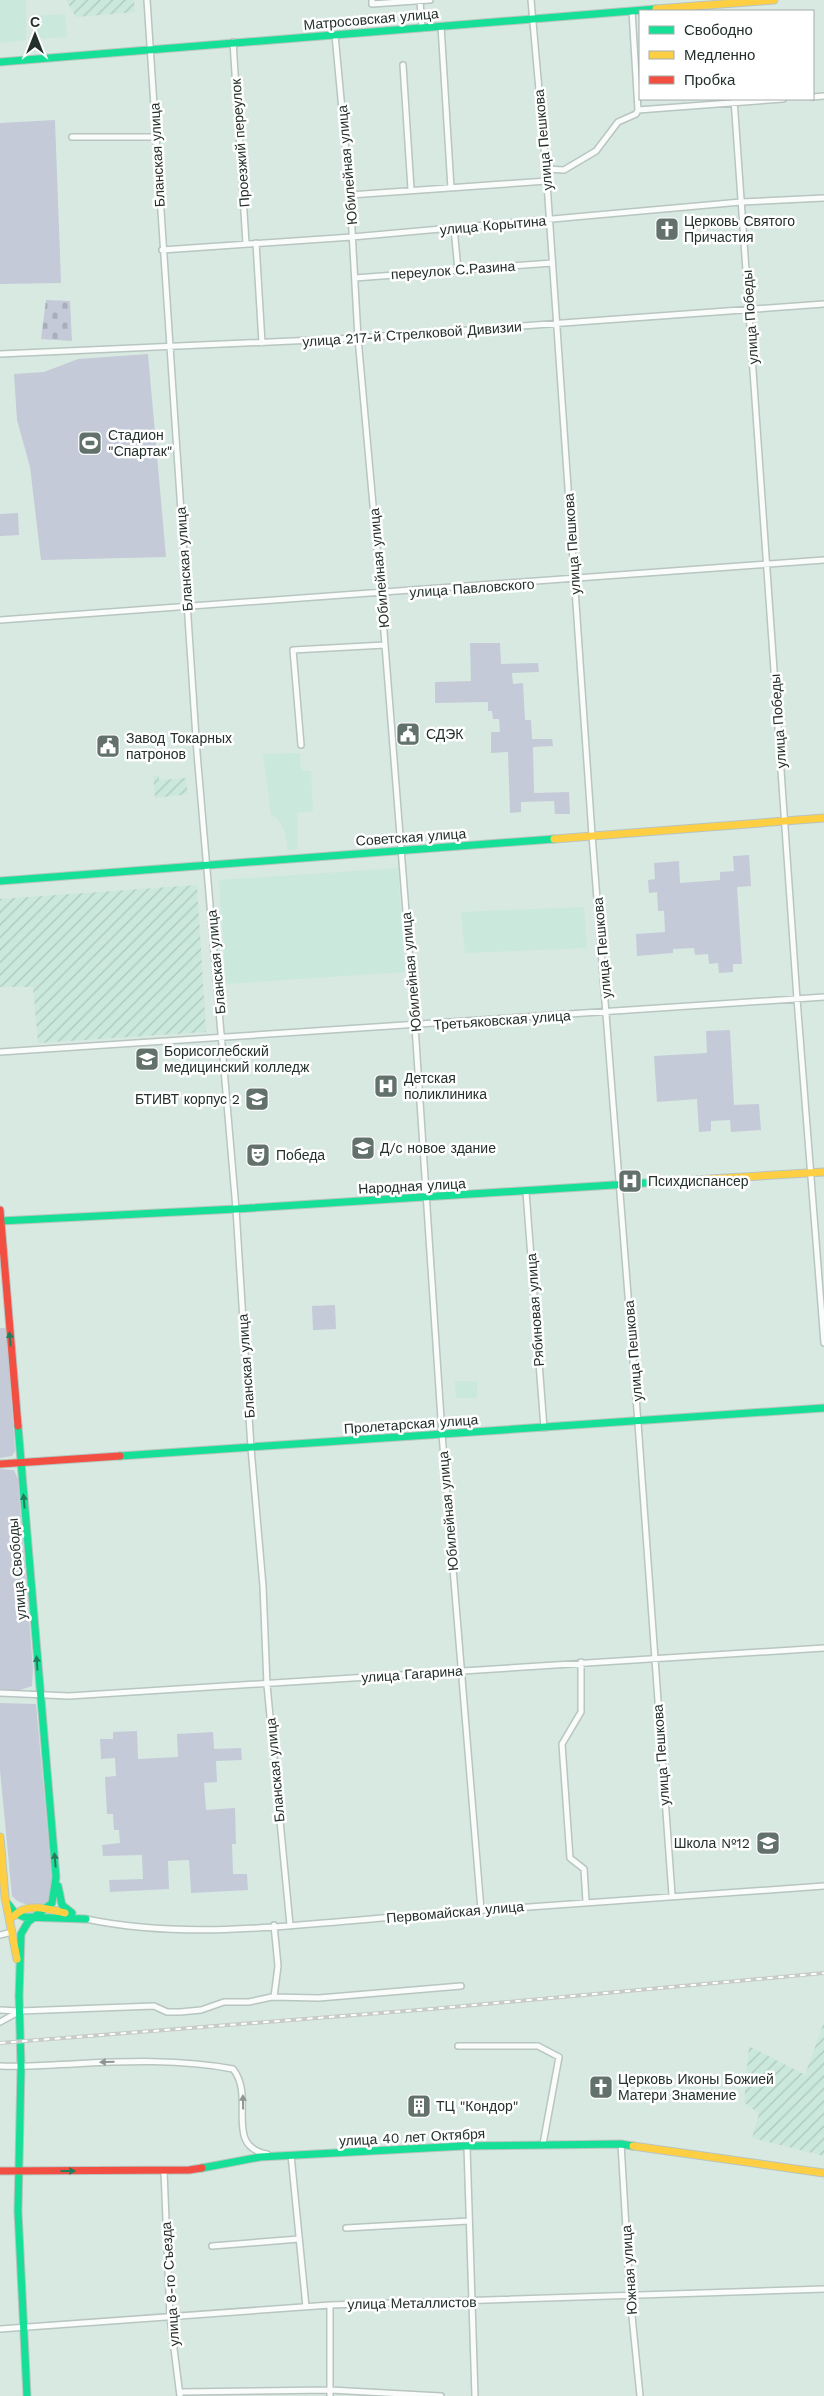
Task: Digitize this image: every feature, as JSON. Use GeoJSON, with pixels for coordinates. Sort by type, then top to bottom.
{"type":"FeatureCollection","features":[{"type":"Feature","properties":{"kind":"main road","name":"Матросовская улица"},"geometry":{"type":"LineString","coordinates":[[643,10],[774,0]]}},
{"type":"Feature","properties":{"kind":"main road","name":"Матросовская улица"},"geometry":{"type":"LineString","coordinates":[[0,62],[151,48],[639,10]]}},
{"type":"Feature","properties":{"kind":"main road","name":"Советская улица"},"geometry":{"type":"LineString","coordinates":[[0,881],[824,818]]}},
{"type":"Feature","properties":{"kind":"main road","name":"Народная улица"},"geometry":{"type":"LineString","coordinates":[[1,1221],[526,1192],[824,1172]]}},
{"type":"Feature","properties":{"kind":"main road","name":"улица Свободы"},"geometry":{"type":"LineString","coordinates":[[0,1210],[56,1877],[55,1896],[45,1909]]}},
{"type":"Feature","properties":{"kind":"main road","name":"Пролетарская улица"},"geometry":{"type":"LineString","coordinates":[[0,1464],[824,1408]]}},
{"type":"Feature","properties":{"kind":"main road"},"geometry":{"type":"LineString","coordinates":[[0,1837],[5,1897],[19,1968],[21,2067],[18,2210],[27,2396]]}},
{"type":"Feature","properties":{"kind":"main road"},"geometry":{"type":"LineString","coordinates":[[56,1877],[62,1905],[75,1915]]}},
{"type":"Feature","properties":{"kind":"main road"},"geometry":{"type":"LineString","coordinates":[[5,1897],[16,1913],[24,1917],[86,1919]]}},
{"type":"Feature","properties":{"kind":"main road"},"geometry":{"type":"LineString","coordinates":[[11,1923],[16,1913],[22,1909],[45,1909],[86,1919]]}},
{"type":"Feature","properties":{"kind":"main road"},"geometry":{"type":"LineString","coordinates":[[19,1998],[21,1934],[24,1927],[34,1916],[45,1909]]}},
{"type":"Feature","properties":{"kind":"main road","name":"улица 40 лет Октября"},"geometry":{"type":"LineString","coordinates":[[0,2171],[188,2170],[291,2155],[543,2144],[621,2144],[824,2173]]}},
{"type":"Feature","properties":{"kind":"street","name":"Бланская улица"},"geometry":{"type":"LineString","coordinates":[[147,0],[162,250],[197,753],[223,1038],[236,1209],[251,1448],[263,1586],[267,1685],[290,1925]]}},
{"type":"Feature","properties":{"kind":"street"},"geometry":{"type":"LineString","coordinates":[[372,0],[372,4],[430,0]]}},
{"type":"Feature","properties":{"kind":"street","name":"улица Пешкова"},"geometry":{"type":"LineString","coordinates":[[531,0],[547,181],[592,836],[638,1422],[672,1895]]}},
{"type":"Feature","properties":{"kind":"street"},"geometry":{"type":"LineString","coordinates":[[420,1],[422,28]]}},
{"type":"Feature","properties":{"kind":"street"},"geometry":{"type":"LineString","coordinates":[[546,169],[564,170],[596,151],[618,122],[636,114],[638,110],[632,11]]}},
{"type":"Feature","properties":{"kind":"street"},"geometry":{"type":"LineString","coordinates":[[441,26],[451,188]]}},
{"type":"Feature","properties":{"kind":"street","name":"Юбилейная улица"},"geometry":{"type":"LineString","coordinates":[[335,35],[350,195],[358,338],[381,594],[415,1026],[442,1434],[481,1910]]}},
{"type":"Feature","properties":{"kind":"street","name":"Проезжий переулок"},"geometry":{"type":"LineString","coordinates":[[233,42],[246,243]]}},
{"type":"Feature","properties":{"kind":"street"},"geometry":{"type":"LineString","coordinates":[[403,65],[411,190]]}},
{"type":"Feature","properties":{"kind":"street"},"geometry":{"type":"LineString","coordinates":[[638,110],[734,100]]}},
{"type":"Feature","properties":{"kind":"street","name":"улица Победы"},"geometry":{"type":"LineString","coordinates":[[734,100],[797,999],[824,1343]]}},
{"type":"Feature","properties":{"kind":"street"},"geometry":{"type":"LineString","coordinates":[[72,137],[156,137]]}},
{"type":"Feature","properties":{"kind":"street"},"geometry":{"type":"LineString","coordinates":[[350,195],[547,181]]}},
{"type":"Feature","properties":{"kind":"street","name":"улица Корытина"},"geometry":{"type":"LineString","coordinates":[[162,250],[454,228],[741,202],[824,198]]}},
{"type":"Feature","properties":{"kind":"street"},"geometry":{"type":"LineString","coordinates":[[454,228],[458,270]]}},
{"type":"Feature","properties":{"kind":"street"},"geometry":{"type":"LineString","coordinates":[[256,243],[262,343]]}},
{"type":"Feature","properties":{"kind":"street","name":"переулок С.Разина"},"geometry":{"type":"LineString","coordinates":[[355,278],[552,263]]}},
{"type":"Feature","properties":{"kind":"street","name":"улица 217-й Стрелковой Дивизии"},"geometry":{"type":"LineString","coordinates":[[0,354],[358,338],[824,304]]}},
{"type":"Feature","properties":{"kind":"street","name":"улица Павловского"},"geometry":{"type":"LineString","coordinates":[[0,620],[575,580],[824,560]]}},
{"type":"Feature","properties":{"kind":"street"},"geometry":{"type":"LineString","coordinates":[[301,745],[293,650],[385,646]]}},
{"type":"Feature","properties":{"kind":"street","name":"Третьяковская улица"},"geometry":{"type":"LineString","coordinates":[[0,1052],[415,1026],[824,997]]}},
{"type":"Feature","properties":{"kind":"street","name":"Рябиновая улица"},"geometry":{"type":"LineString","coordinates":[[526,1192],[544,1428]]}},
{"type":"Feature","properties":{"kind":"street","name":"улица Гагарина"},"geometry":{"type":"LineString","coordinates":[[0,1693],[69,1696],[267,1685],[581,1662],[824,1648]]}},
{"type":"Feature","properties":{"kind":"street"},"geometry":{"type":"LineString","coordinates":[[581,1662],[581,1712],[562,1744],[570,1858],[584,1869],[586,1901]]}},
{"type":"Feature","properties":{"kind":"street","name":"Первомайская улица"},"geometry":{"type":"LineString","coordinates":[[86,1919],[176,1930],[290,1925],[586,1901],[824,1886]]}},
{"type":"Feature","properties":{"kind":"street"},"geometry":{"type":"LineString","coordinates":[[274,1925],[278,1966],[274,1997]]}},
{"type":"Feature","properties":{"kind":"street"},"geometry":{"type":"LineString","coordinates":[[0,1935],[12,1932]]}},
{"type":"Feature","properties":{"kind":"street"},"geometry":{"type":"LineString","coordinates":[[0,2010],[20,2011],[154,2006],[167,2012],[180,2012],[201,2010],[224,2002],[249,2002],[274,1997],[318,1998],[461,1986]]}},
{"type":"Feature","properties":{"kind":"street"},"geometry":{"type":"LineString","coordinates":[[0,2022],[20,2011]]}},
{"type":"Feature","properties":{"kind":"street"},"geometry":{"type":"LineString","coordinates":[[458,2046],[538,2046],[559,2057],[543,2144]]}},
{"type":"Feature","properties":{"kind":"street"},"geometry":{"type":"LineString","coordinates":[[0,2066],[173,2062],[233,2069],[242,2086],[243,2138],[250,2149],[275,2156]]}},
{"type":"Feature","properties":{"kind":"street","name":"Южная улица"},"geometry":{"type":"LineString","coordinates":[[621,2144],[630,2296],[640,2396]]}},
{"type":"Feature","properties":{"kind":"street"},"geometry":{"type":"LineString","coordinates":[[467,2147],[475,2396]]}},
{"type":"Feature","properties":{"kind":"street"},"geometry":{"type":"LineString","coordinates":[[241,2161],[250,2149]]}},
{"type":"Feature","properties":{"kind":"street"},"geometry":{"type":"LineString","coordinates":[[291,2155],[306,2307]]}},
{"type":"Feature","properties":{"kind":"street","name":"улица 8-го Съезда"},"geometry":{"type":"LineString","coordinates":[[164,2171],[170,2318],[180,2394]]}},
{"type":"Feature","properties":{"kind":"street"},"geometry":{"type":"LineString","coordinates":[[346,2228],[469,2221]]}},
{"type":"Feature","properties":{"kind":"street"},"geometry":{"type":"LineString","coordinates":[[212,2246],[299,2239]]}},
{"type":"Feature","properties":{"kind":"street","name":"улица Металлистов"},"geometry":{"type":"LineString","coordinates":[[0,2329],[330,2305],[471,2302],[824,2289]]}},
{"type":"Feature","properties":{"kind":"street"},"geometry":{"type":"LineString","coordinates":[[330,2305],[330,2393]]}},
{"type":"Feature","properties":{"kind":"street"},"geometry":{"type":"LineString","coordinates":[[180,2394],[330,2393],[441,2396]]}},
{"type":"Feature","properties":{"kind":"shaded area"},"geometry":{"type":"Polygon","coordinates":[[[0,0],[26,0],[26,40],[0,43],[0,0]]]}},
{"type":"Feature","properties":{"kind":"shaded area"},"geometry":{"type":"Polygon","coordinates":[[[66,0],[134,0],[135,12],[76,17],[66,0]]]}},
{"type":"Feature","properties":{"kind":"shaded area"},"geometry":{"type":"Polygon","coordinates":[[[65,14],[67,37],[36,39],[34,16],[65,14]]]}},
{"type":"Feature","properties":{"kind":"shaded area"},"geometry":{"type":"Polygon","coordinates":[[[300,753],[301,771],[311,771],[313,811],[297,813],[298,849],[288,850],[285,832],[277,818],[271,815],[263,754],[300,753]]]}},
{"type":"Feature","properties":{"kind":"shaded area"},"geometry":{"type":"Polygon","coordinates":[[[153,776],[159,776],[159,780],[186,778],[188,794],[155,798],[153,776]]]}},
{"type":"Feature","properties":{"kind":"shaded area"},"geometry":{"type":"Polygon","coordinates":[[[398,868],[405,972],[226,984],[219,880],[398,868]]]}},
{"type":"Feature","properties":{"kind":"shaded area"},"geometry":{"type":"Polygon","coordinates":[[[197,885],[206,1032],[38,1043],[33,987],[0,987],[0,899],[197,885]]]}},
{"type":"Feature","properties":{"kind":"shaded area"},"geometry":{"type":"Polygon","coordinates":[[[584,907],[587,948],[465,953],[461,912],[584,907]]]}},
{"type":"Feature","properties":{"kind":"shaded area"},"geometry":{"type":"Polygon","coordinates":[[[455,1381],[477,1381],[477,1398],[456,1398],[455,1381]]]}},
{"type":"Feature","properties":{"kind":"shaded area"},"geometry":{"type":"Polygon","coordinates":[[[824,2022],[824,2156],[752,2138],[759,2114],[744,2102],[749,2046],[805,2075],[824,2022]]]}},
{"type":"Feature","properties":{"kind":"green space"},"geometry":{"type":"Polygon","coordinates":[[[55,120],[61,283],[0,284],[0,123],[55,120]]]}},
{"type":"Feature","properties":{"kind":"green space"},"geometry":{"type":"Polygon","coordinates":[[[46,300],[70,301],[72,341],[41,339],[46,300]]]}},
{"type":"Feature","properties":{"kind":"green space","name":"Стадион \"Спартак\""},"geometry":{"type":"Polygon","coordinates":[[[148,354],[166,557],[41,560],[30,467],[17,420],[14,374],[44,372],[78,359],[148,354]]]}},
{"type":"Feature","properties":{"kind":"green space"},"geometry":{"type":"Polygon","coordinates":[[[18,513],[19,535],[0,536],[0,514],[18,513]]]}},
{"type":"Feature","properties":{"kind":"green space"},"geometry":{"type":"Polygon","coordinates":[[[470,643],[500,643],[501,664],[538,663],[539,672],[512,673],[513,684],[523,683],[525,720],[531,720],[532,739],[552,739],[553,746],[533,747],[534,793],[569,792],[570,814],[555,814],[554,801],[521,802],[521,812],[510,813],[508,752],[491,753],[491,732],[500,732],[499,719],[493,719],[492,711],[488,711],[488,702],[435,703],[435,682],[471,681],[470,643]]]}},
{"type":"Feature","properties":{"kind":"green space"},"geometry":{"type":"Polygon","coordinates":[[[749,855],[751,886],[737,887],[742,964],[733,964],[733,972],[719,973],[718,963],[709,964],[708,954],[695,955],[694,948],[673,949],[673,953],[637,956],[636,934],[665,932],[664,911],[658,911],[657,892],[649,893],[648,880],[655,879],[654,863],[679,861],[680,883],[720,880],[720,872],[734,871],[733,856],[749,855]]]}},
{"type":"Feature","properties":{"kind":"green space"},"geometry":{"type":"Polygon","coordinates":[[[730,1030],[734,1105],[759,1104],[761,1130],[731,1132],[730,1120],[711,1121],[711,1131],[699,1132],[697,1099],[657,1102],[654,1056],[707,1053],[706,1031],[730,1030]]]}},
{"type":"Feature","properties":{"kind":"green space"},"geometry":{"type":"Polygon","coordinates":[[[335,1305],[336,1329],[313,1330],[312,1306],[335,1305]]]}},
{"type":"Feature","properties":{"kind":"green space"},"geometry":{"type":"Polygon","coordinates":[[[0,1328],[6,1328],[15,1451],[12,1456],[0,1458],[0,1328]]]}},
{"type":"Feature","properties":{"kind":"green space"},"geometry":{"type":"Polygon","coordinates":[[[0,1469],[14,1470],[18,1479],[33,1668],[32,1686],[17,1691],[0,1689],[0,1469]]]}},
{"type":"Feature","properties":{"kind":"green space"},"geometry":{"type":"Polygon","coordinates":[[[0,1703],[36,1704],[53,1890],[46,1904],[24,1904],[12,1896],[0,1770],[0,1703]]]}},
{"type":"Feature","properties":{"kind":"green space"},"geometry":{"type":"Polygon","coordinates":[[[137,1731],[138,1759],[178,1757],[177,1734],[213,1732],[214,1749],[241,1748],[242,1760],[216,1761],[217,1782],[204,1783],[206,1810],[235,1808],[236,1844],[232,1844],[233,1874],[247,1874],[248,1890],[191,1893],[189,1860],[168,1861],[169,1889],[110,1892],[109,1880],[143,1879],[142,1855],[103,1856],[102,1845],[120,1843],[119,1830],[114,1830],[113,1814],[107,1814],[105,1777],[116,1776],[115,1758],[101,1759],[100,1739],[113,1739],[113,1732],[137,1731]]]}},
{"type":"Feature","properties":{"kind":"railway"},"geometry":{"type":"LineString","coordinates":[[0,2043],[431,2009],[824,1973]]}},
{"type":"Feature","properties":{"kind":"traffic: fast"},"geometry":{"type":"LineString","coordinates":[[644,10],[656,9]]}},
{"type":"Feature","properties":{"kind":"traffic: fast"},"geometry":{"type":"LineString","coordinates":[[0,62],[639,10]]}},
{"type":"Feature","properties":{"kind":"traffic: fast"},"geometry":{"type":"LineString","coordinates":[[0,881],[554,839]]}},
{"type":"Feature","properties":{"kind":"traffic: fast"},"geometry":{"type":"LineString","coordinates":[[1,1221],[236,1209],[660,1182]]}},
{"type":"Feature","properties":{"kind":"traffic: fast"},"geometry":{"type":"LineString","coordinates":[[120,1456],[824,1408]]}},
{"type":"Feature","properties":{"kind":"traffic: fast"},"geometry":{"type":"LineString","coordinates":[[18,1426],[56,1877],[52,1903],[28,1922],[21,1934],[19,1998]]}},
{"type":"Feature","properties":{"kind":"traffic: fast"},"geometry":{"type":"LineString","coordinates":[[58,1886],[62,1905],[72,1913]]}},
{"type":"Feature","properties":{"kind":"traffic: fast"},"geometry":{"type":"LineString","coordinates":[[8,1904],[15,1913],[24,1917],[86,1919]]}},
{"type":"Feature","properties":{"kind":"traffic: fast"},"geometry":{"type":"LineString","coordinates":[[19,1994],[21,2067],[18,2211],[27,2396]]}},
{"type":"Feature","properties":{"kind":"traffic: fast"},"geometry":{"type":"LineString","coordinates":[[202,2168],[260,2157],[464,2146],[621,2144],[633,2146]]}},
{"type":"Feature","properties":{"kind":"traffic: slow"},"geometry":{"type":"LineString","coordinates":[[656,9],[774,0]]}},
{"type":"Feature","properties":{"kind":"traffic: slow"},"geometry":{"type":"LineString","coordinates":[[554,839],[824,818]]}},
{"type":"Feature","properties":{"kind":"traffic: slow"},"geometry":{"type":"LineString","coordinates":[[660,1182],[824,1172]]}},
{"type":"Feature","properties":{"kind":"traffic: slow"},"geometry":{"type":"LineString","coordinates":[[0,1837],[5,1897],[17,1959]]}},
{"type":"Feature","properties":{"kind":"traffic: slow"},"geometry":{"type":"LineString","coordinates":[[14,1916],[25,1909],[32,1908],[45,1908],[65,1913]]}},
{"type":"Feature","properties":{"kind":"traffic: slow"},"geometry":{"type":"LineString","coordinates":[[633,2146],[824,2173]]}},
{"type":"Feature","properties":{"kind":"traffic: jam"},"geometry":{"type":"LineString","coordinates":[[0,1210],[18,1426]]}},
{"type":"Feature","properties":{"kind":"traffic: jam"},"geometry":{"type":"LineString","coordinates":[[0,1464],[120,1456]]}},
{"type":"Feature","properties":{"kind":"traffic: jam"},"geometry":{"type":"LineString","coordinates":[[0,2171],[189,2170],[202,2168]]}},
{"type":"Feature","properties":{"kind":"place","name":"Церковь Святого Причастия"},"geometry":{"type":"Point","coordinates":[667,229]}},
{"type":"Feature","properties":{"kind":"place","name":"Стадион \"Спартак\""},"geometry":{"type":"Point","coordinates":[90,443]}},
{"type":"Feature","properties":{"kind":"place","name":"СДЭК"},"geometry":{"type":"Point","coordinates":[408,734]}},
{"type":"Feature","properties":{"kind":"place","name":"Завод Токарных патронов"},"geometry":{"type":"Point","coordinates":[108,746]}},
{"type":"Feature","properties":{"kind":"place","name":"Борисоглебский медицинский колледж"},"geometry":{"type":"Point","coordinates":[147,1059]}},
{"type":"Feature","properties":{"kind":"place","name":"Детская поликлиника"},"geometry":{"type":"Point","coordinates":[386,1086]}},
{"type":"Feature","properties":{"kind":"place","name":"БТИВТ корпус 2"},"geometry":{"type":"Point","coordinates":[257,1099]}},
{"type":"Feature","properties":{"kind":"place","name":"Д/с новое здание"},"geometry":{"type":"Point","coordinates":[363,1148]}},
{"type":"Feature","properties":{"kind":"place","name":"Победа"},"geometry":{"type":"Point","coordinates":[258,1155]}},
{"type":"Feature","properties":{"kind":"place","name":"Психдиспансер"},"geometry":{"type":"Point","coordinates":[630,1181]}},
{"type":"Feature","properties":{"kind":"place","name":"Школа №12"},"geometry":{"type":"Point","coordinates":[768,1843]}},
{"type":"Feature","properties":{"kind":"place","name":"Церковь Иконы Божией Матери Знамение"},"geometry":{"type":"Point","coordinates":[601,2087]}},
{"type":"Feature","properties":{"kind":"place","name":"ТЦ \"Кондор\""},"geometry":{"type":"Point","coordinates":[419,2106]}}]}
